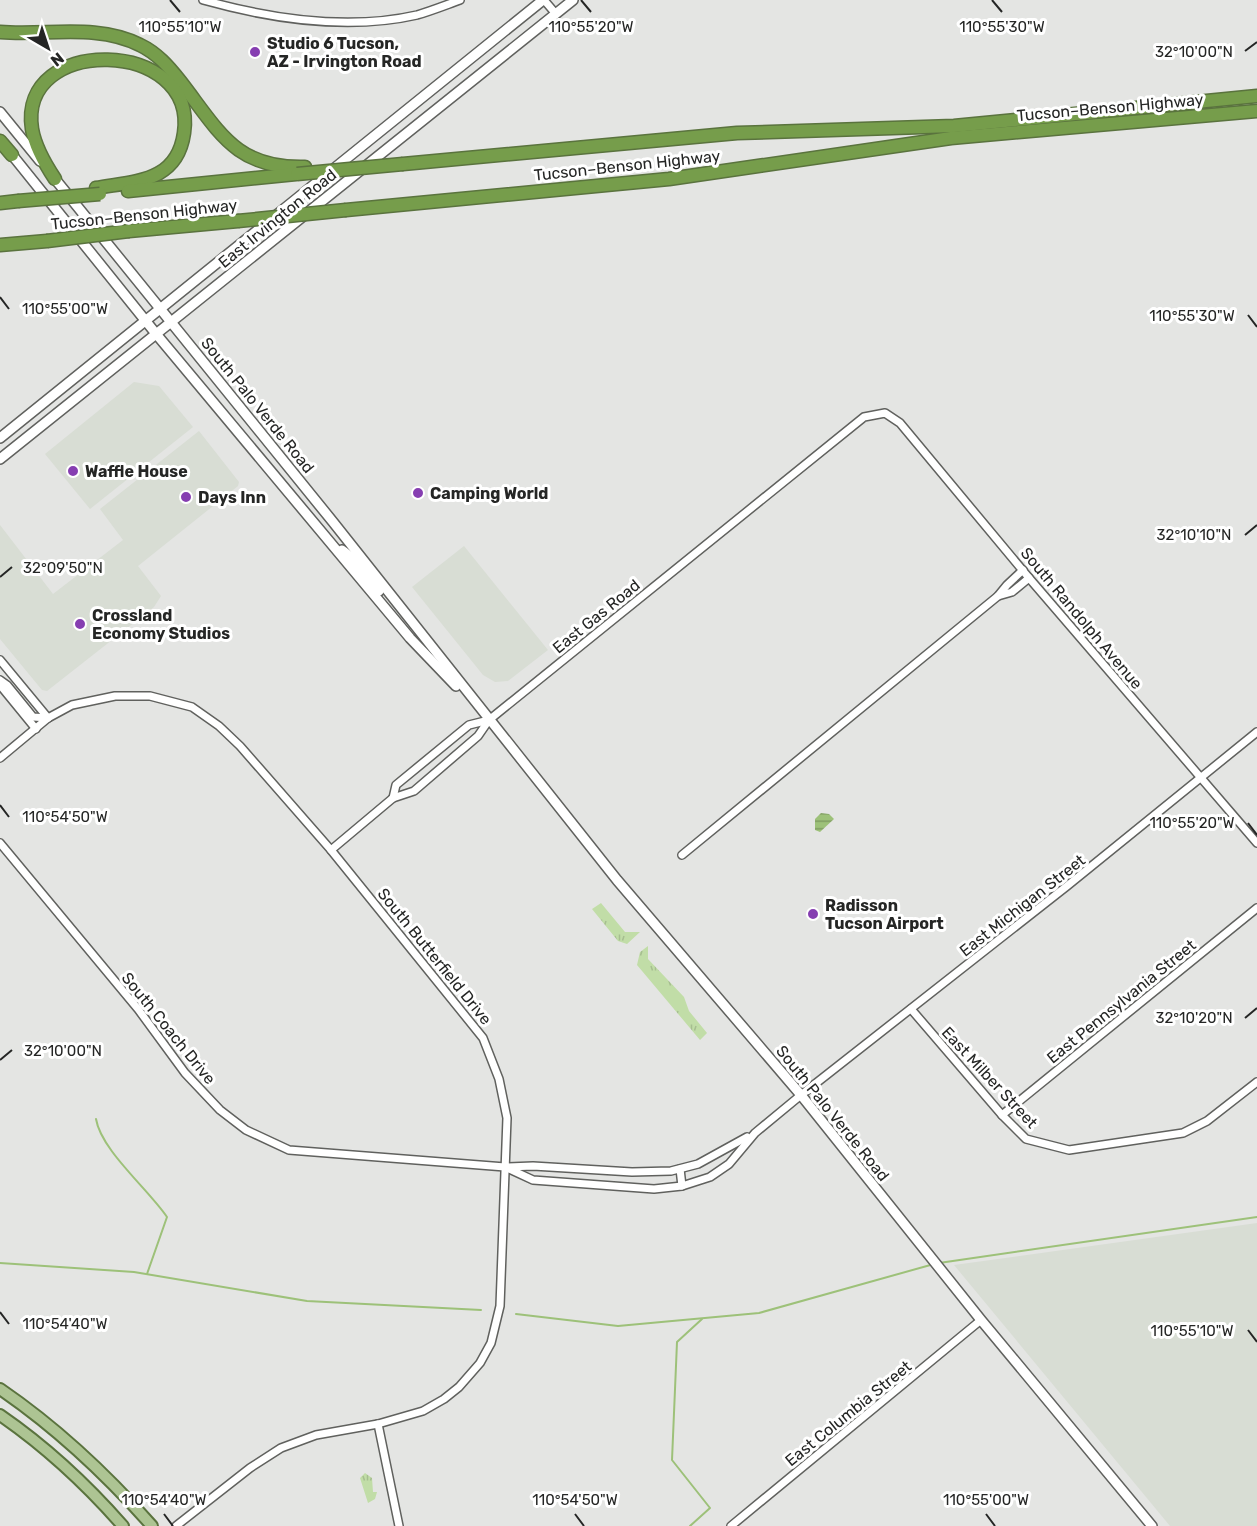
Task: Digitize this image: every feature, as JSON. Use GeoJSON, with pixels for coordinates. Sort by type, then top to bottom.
{"type":"FeatureCollection","features":[{"type":"Feature","properties":{"kind":"highway"},"geometry":{"type":"LineString","coordinates":[[0,32],[101,33],[131,40],[150,50],[166,64],[222,134],[240,151],[266,164],[301,171]]}},
{"type":"Feature","properties":{"kind":"highway"},"geometry":{"type":"LineString","coordinates":[[55,179],[37,146],[31,125],[34,103],[45,83],[61,69],[90,60],[116,60],[147,68],[167,82],[179,99],[185,126],[179,150],[166,168],[149,178],[98,191]]}},
{"type":"Feature","properties":{"kind":"highway","name":"Tucson–Benson Highway"},"geometry":{"type":"LineString","coordinates":[[0,203],[301,171],[737,133],[954,126],[1257,96]]}},
{"type":"Feature","properties":{"kind":"highway","name":"Tucson–Benson Highway"},"geometry":{"type":"LineString","coordinates":[[0,245],[669,178],[951,138],[1252,112]]}},
{"type":"Feature","properties":{"kind":"highway"},"geometry":{"type":"LineString","coordinates":[[0,140],[12,155]]}},
{"type":"Feature","properties":{"kind":"main road","name":"East Irvington Road"},"geometry":{"type":"LineString","coordinates":[[0,438],[543,0]]}},
{"type":"Feature","properties":{"kind":"main road","name":"East Irvington Road"},"geometry":{"type":"LineString","coordinates":[[0,459],[573,0]]}},
{"type":"Feature","properties":{"kind":"main road","name":"South Palo Verde Road"},"geometry":{"type":"LineString","coordinates":[[0,112],[172,322],[617,880],[801,1095],[981,1320],[1152,1526]]}},
{"type":"Feature","properties":{"kind":"main road","name":"South Palo Verde Road"},"geometry":{"type":"LineString","coordinates":[[12,155],[146,321],[410,638],[489,720]]}},
{"type":"Feature","properties":{"kind":"main road"},"geometry":{"type":"LineString","coordinates":[[328,540],[351,557],[381,593],[391,596]]}},
{"type":"Feature","properties":{"kind":"main road"},"geometry":{"type":"LineString","coordinates":[[0,1389],[76,1448],[152,1526]]}},
{"type":"Feature","properties":{"kind":"main road"},"geometry":{"type":"LineString","coordinates":[[0,1415],[59,1461],[123,1526]]}},
{"type":"Feature","properties":{"kind":"street"},"geometry":{"type":"LineString","coordinates":[[203,0],[285,18],[324,22],[370,21],[416,15],[460,0]]}},
{"type":"Feature","properties":{"kind":"street"},"geometry":{"type":"LineString","coordinates":[[543,0],[556,14]]}},
{"type":"Feature","properties":{"kind":"street","name":"South Randolph Avenue"},"geometry":{"type":"LineString","coordinates":[[885,413],[900,423],[1029,578],[1257,843]]}},
{"type":"Feature","properties":{"kind":"street","name":"East Gas Road"},"geometry":{"type":"LineString","coordinates":[[331,850],[393,798],[414,790],[478,736],[489,720],[864,417],[885,413]]}},
{"type":"Feature","properties":{"kind":"street"},"geometry":{"type":"LineString","coordinates":[[682,855],[998,596],[1023,570]]}},
{"type":"Feature","properties":{"kind":"street"},"geometry":{"type":"LineString","coordinates":[[998,596],[1012,592],[1029,578]]}},
{"type":"Feature","properties":{"kind":"street"},"geometry":{"type":"LineString","coordinates":[[0,660],[48,718]]}},
{"type":"Feature","properties":{"kind":"street"},"geometry":{"type":"LineString","coordinates":[[0,680],[7,685],[33,717],[48,718]]}},
{"type":"Feature","properties":{"kind":"street"},"geometry":{"type":"LineString","coordinates":[[0,685],[36,729]]}},
{"type":"Feature","properties":{"kind":"street","name":"South Butterfield Drive"},"geometry":{"type":"LineString","coordinates":[[0,758],[48,718],[72,705],[110,696],[150,696],[192,707],[219,726],[240,746],[331,850],[483,1038],[499,1079],[507,1118],[500,1306],[495,1330],[485,1355],[467,1379],[444,1399],[411,1415],[378,1424]]}},
{"type":"Feature","properties":{"kind":"street"},"geometry":{"type":"LineString","coordinates":[[393,798],[396,785],[469,725],[489,720]]}},
{"type":"Feature","properties":{"kind":"street","name":"East Michigan Street"},"geometry":{"type":"LineString","coordinates":[[801,1095],[1257,732]]}},
{"type":"Feature","properties":{"kind":"street","name":"South Coach Drive"},"geometry":{"type":"LineString","coordinates":[[0,843],[138,1009],[185,1073],[220,1110],[246,1130],[289,1150],[505,1167],[533,1166],[633,1172],[680,1169],[698,1164],[754,1133],[801,1095]]}},
{"type":"Feature","properties":{"kind":"street","name":"East Pennsylvania Street"},"geometry":{"type":"LineString","coordinates":[[1002,1115],[1257,908]]}},
{"type":"Feature","properties":{"kind":"street","name":"East Milber Street"},"geometry":{"type":"LineString","coordinates":[[911,1009],[1002,1115],[1026,1139],[1069,1150],[1183,1133],[1207,1121],[1257,1082]]}},
{"type":"Feature","properties":{"kind":"street","name":"South Coach Drive"},"geometry":{"type":"LineString","coordinates":[[505,1167],[533,1180],[654,1189],[682,1186],[710,1177],[729,1164],[754,1133]]}},
{"type":"Feature","properties":{"kind":"street"},"geometry":{"type":"LineString","coordinates":[[680,1169],[682,1186]]}},
{"type":"Feature","properties":{"kind":"street","name":"East Columbia Street"},"geometry":{"type":"LineString","coordinates":[[731,1526],[981,1320]]}},
{"type":"Feature","properties":{"kind":"street"},"geometry":{"type":"LineString","coordinates":[[176,1526],[250,1468],[281,1448],[316,1435],[378,1424],[399,1526]]}},
{"type":"Feature","properties":{"kind":"shaded area"},"geometry":{"type":"Polygon","coordinates":[[[134,382],[159,386],[193,427],[90,509],[45,454],[134,382]]]}},
{"type":"Feature","properties":{"kind":"shaded area"},"geometry":{"type":"Polygon","coordinates":[[[199,431],[239,482],[238,486],[138,566],[161,596],[154,607],[47,691],[42,690],[0,639],[0,525],[53,594],[123,540],[100,509],[199,431]]]}},
{"type":"Feature","properties":{"kind":"shaded area"},"geometry":{"type":"Polygon","coordinates":[[[464,546],[548,650],[508,681],[495,682],[483,675],[412,587],[464,546]]]}},
{"type":"Feature","properties":{"kind":"shaded area"},"geometry":{"type":"Polygon","coordinates":[[[821,813],[829,814],[834,819],[820,832],[815,830],[815,819],[821,813]]]}},
{"type":"Feature","properties":{"kind":"shaded area"},"geometry":{"type":"Polygon","coordinates":[[[1257,1223],[1257,1526],[1170,1526],[954,1265],[1257,1223]]]}},
{"type":"Feature","properties":{"kind":"green space"},"geometry":{"type":"Polygon","coordinates":[[[601,903],[625,932],[640,932],[627,944],[618,941],[592,909],[601,903]]]}},
{"type":"Feature","properties":{"kind":"green space"},"geometry":{"type":"Polygon","coordinates":[[[648,946],[648,959],[684,997],[689,1011],[707,1033],[700,1040],[637,965],[640,952],[648,946]]]}},
{"type":"Feature","properties":{"kind":"green space"},"geometry":{"type":"Polygon","coordinates":[[[365,1473],[372,1478],[373,1492],[377,1492],[375,1499],[368,1503],[360,1478],[365,1473]]]}},
{"type":"Feature","properties":{"kind":"waterway"},"geometry":{"type":"LineString","coordinates":[[96,1119],[100,1131],[116,1156],[167,1217],[147,1274]]}},
{"type":"Feature","properties":{"kind":"waterway"},"geometry":{"type":"LineString","coordinates":[[939,1263],[1257,1217]]}},
{"type":"Feature","properties":{"kind":"waterway"},"geometry":{"type":"LineString","coordinates":[[0,1263],[134,1272],[307,1301],[481,1310]]}},
{"type":"Feature","properties":{"kind":"waterway"},"geometry":{"type":"LineString","coordinates":[[516,1314],[618,1326],[759,1313],[934,1264]]}},
{"type":"Feature","properties":{"kind":"waterway"},"geometry":{"type":"LineString","coordinates":[[690,1526],[710,1508],[672,1460],[677,1342],[702,1319]]}},
{"type":"Feature","properties":{"kind":"place","name":"Studio 6 Tucson, AZ - Irvington Road"},"geometry":{"type":"Point","coordinates":[255,52]}},
{"type":"Feature","properties":{"kind":"place","name":"Waffle House"},"geometry":{"type":"Point","coordinates":[73,471]}},
{"type":"Feature","properties":{"kind":"place","name":"Camping World"},"geometry":{"type":"Point","coordinates":[418,493]}},
{"type":"Feature","properties":{"kind":"place","name":"Days Inn"},"geometry":{"type":"Point","coordinates":[186,497]}},
{"type":"Feature","properties":{"kind":"place","name":"Crossland Economy Studios"},"geometry":{"type":"Point","coordinates":[80,624]}},
{"type":"Feature","properties":{"kind":"place","name":"Radisson Tucson Airport"},"geometry":{"type":"Point","coordinates":[813,914]}}]}
